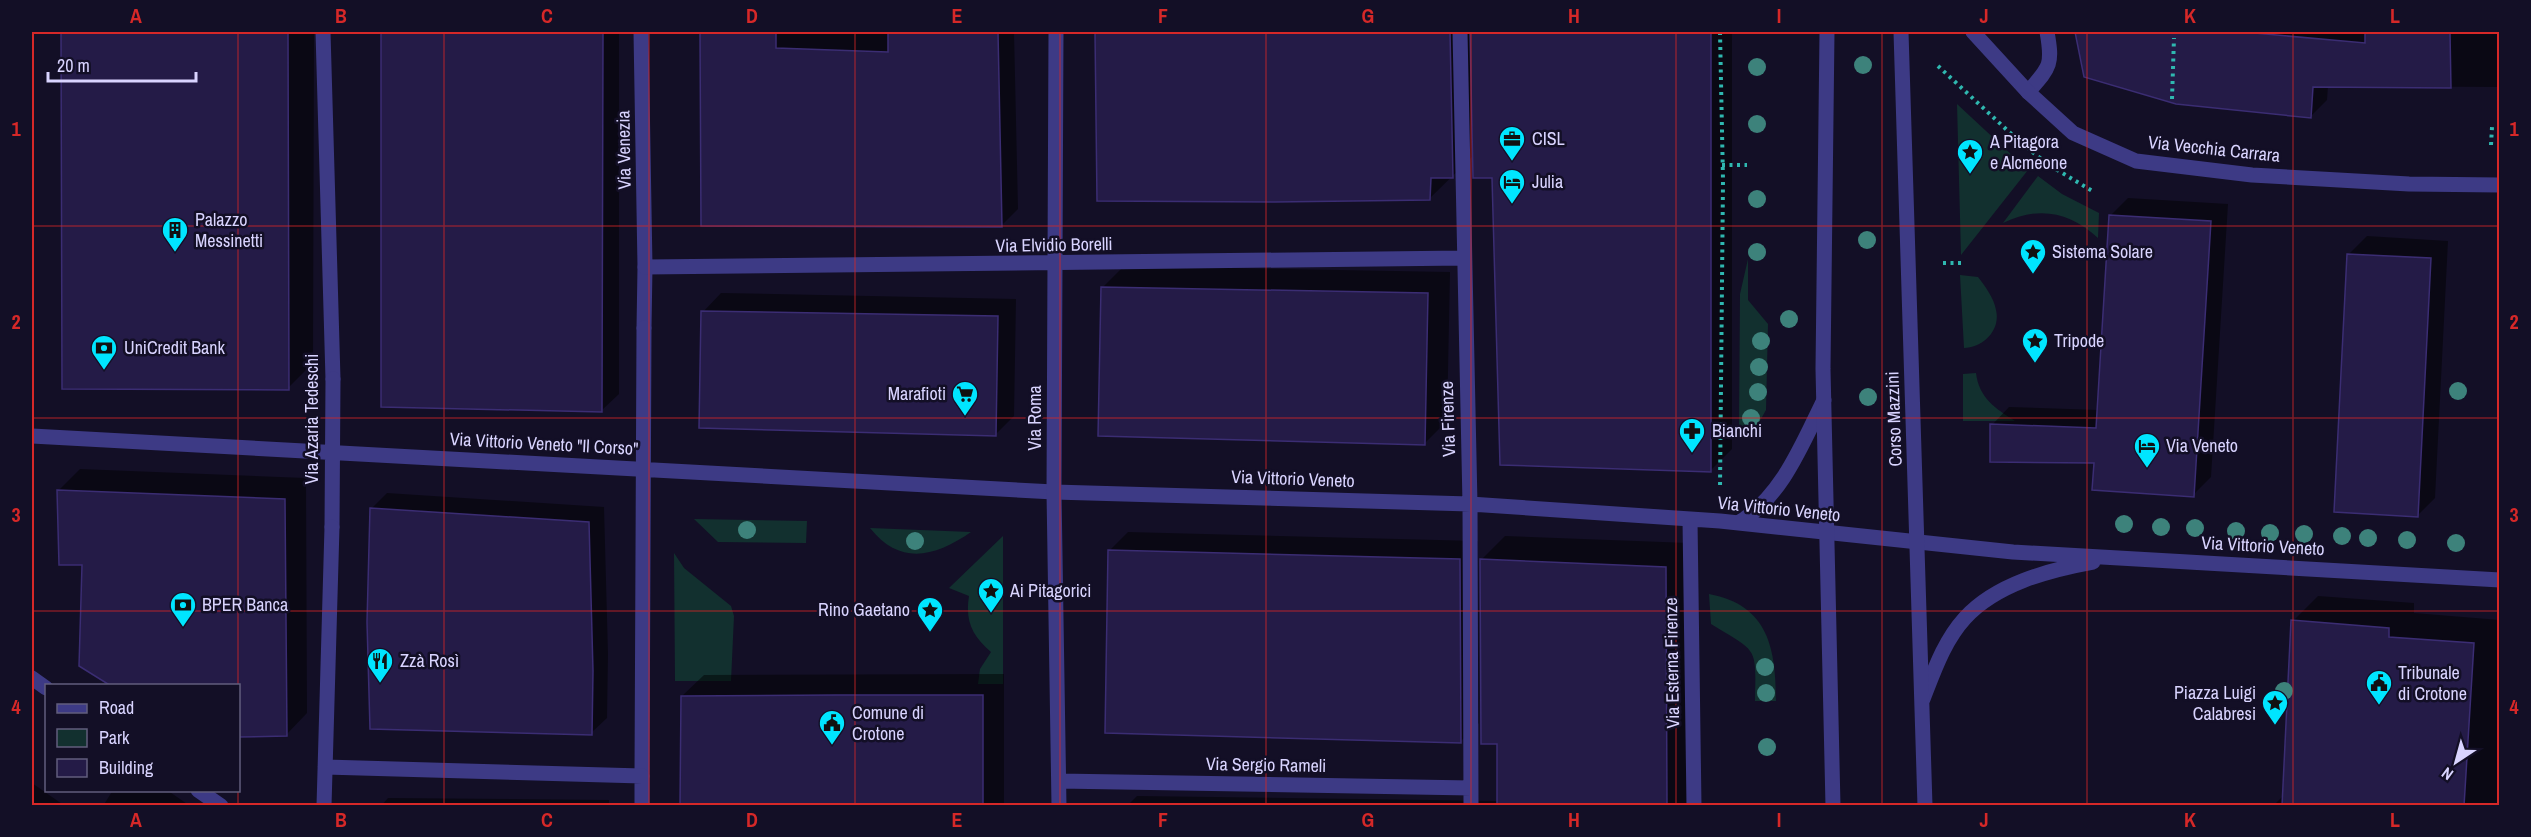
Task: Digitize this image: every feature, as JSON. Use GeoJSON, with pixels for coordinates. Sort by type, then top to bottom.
{"type":"FeatureCollection","features":[{"type":"Feature","properties":{"kind":"street","name":"Via Azaria Tedeschi"},"geometry":{"type":"LineString","coordinates":[[323,32],[333,379],[332,527],[324,806]]}},
{"type":"Feature","properties":{"kind":"street","name":"Via Venezia"},"geometry":{"type":"LineString","coordinates":[[641,32],[645,267],[642,776]]}},
{"type":"Feature","properties":{"kind":"street","name":"Via Roma"},"geometry":{"type":"LineString","coordinates":[[1056,32],[1054,492],[1059,806]]}},
{"type":"Feature","properties":{"kind":"street","name":"Via Firenze"},"geometry":{"type":"LineString","coordinates":[[1460,32],[1470,504],[1472,806]]}},
{"type":"Feature","properties":{"kind":"street"},"geometry":{"type":"LineString","coordinates":[[1827,32],[1824,400],[1833,806]]}},
{"type":"Feature","properties":{"kind":"street","name":"Corso Mazzini"},"geometry":{"type":"LineString","coordinates":[[1901,32],[1923,699],[1924,806]]}},
{"type":"Feature","properties":{"kind":"street","name":"Via Vecchia Carrara"},"geometry":{"type":"LineString","coordinates":[[1973,32],[2028,93],[2073,133],[2136,161],[2264,175],[2409,184],[2499,185]]}},
{"type":"Feature","properties":{"kind":"street"},"geometry":{"type":"LineString","coordinates":[[2028,93],[2045,73],[2051,56],[2046,32]]}},
{"type":"Feature","properties":{"kind":"street","name":"Via Elvidio Borelli"},"geometry":{"type":"LineString","coordinates":[[645,267],[1464,258]]}},
{"type":"Feature","properties":{"kind":"street"},"geometry":{"type":"LineString","coordinates":[[1738,523],[1752,515],[1788,473],[1824,400]]}},
{"type":"Feature","properties":{"kind":"street","name":"Via Vittorio Veneto \"Il Corso\""},"geometry":{"type":"LineString","coordinates":[[32,436],[1054,492]]}},
{"type":"Feature","properties":{"kind":"street","name":"Via Vittorio Veneto"},"geometry":{"type":"LineString","coordinates":[[1054,492],[1470,504],[1738,523],[2013,552],[2499,580]]}},
{"type":"Feature","properties":{"kind":"street","name":"Via Esterna Firenze"},"geometry":{"type":"LineString","coordinates":[[1690,520],[1694,806]]}},
{"type":"Feature","properties":{"kind":"street"},"geometry":{"type":"LineString","coordinates":[[1923,699],[1938,661],[1954,632],[1966,617],[1985,603],[2016,582],[2071,566],[2118,557]]}},
{"type":"Feature","properties":{"kind":"street"},"geometry":{"type":"LineString","coordinates":[[32,678],[45,687]]}},
{"type":"Feature","properties":{"kind":"street"},"geometry":{"type":"LineString","coordinates":[[325,768],[642,776],[642,806]]}},
{"type":"Feature","properties":{"kind":"street","name":"Via Sergio Rameli"},"geometry":{"type":"LineString","coordinates":[[1059,781],[1472,788]]}},
{"type":"Feature","properties":{"kind":"street"},"geometry":{"type":"LineString","coordinates":[[201,792],[221,806]]}},
{"type":"Feature","properties":{"kind":"path"},"geometry":{"type":"LineString","coordinates":[[1720,32],[1722,165],[1720,522]]}},
{"type":"Feature","properties":{"kind":"path"},"geometry":{"type":"LineString","coordinates":[[2172,99],[2174,38]]}},
{"type":"Feature","properties":{"kind":"path"},"geometry":{"type":"LineString","coordinates":[[1938,66],[2021,143],[2049,165],[2094,192]]}},
{"type":"Feature","properties":{"kind":"path"},"geometry":{"type":"LineString","coordinates":[[2491,145],[2492,127]]}},
{"type":"Feature","properties":{"kind":"path"},"geometry":{"type":"LineString","coordinates":[[1722,165],[1747,165]]}},
{"type":"Feature","properties":{"kind":"path"},"geometry":{"type":"LineString","coordinates":[[1942,263],[1960,263]]}},
{"type":"Feature","properties":{"kind":"green space"},"geometry":{"type":"Polygon","coordinates":[[[1957,104],[2028,170],[1961,255],[1957,104]]]}},
{"type":"Feature","properties":{"kind":"green space"},"geometry":{"type":"Polygon","coordinates":[[[2038,176],[2062,194],[2099,213],[2098,238],[2076,222],[2053,214],[2029,214],[2003,223],[2038,176]]]}},
{"type":"Feature","properties":{"kind":"green space"},"geometry":{"type":"Polygon","coordinates":[[[1748,259],[1748,300],[1768,324],[1766,410],[1753,433],[1750,426],[1739,426],[1740,294],[1748,259]]]}},
{"type":"Feature","properties":{"kind":"green space"},"geometry":{"type":"Polygon","coordinates":[[[1960,275],[1978,277],[1993,301],[1997,318],[1989,337],[1977,345],[1964,348],[1960,275]]]}},
{"type":"Feature","properties":{"kind":"green space"},"geometry":{"type":"Polygon","coordinates":[[[1976,373],[1984,396],[2015,421],[1963,421],[1963,374],[1976,373]]]}},
{"type":"Feature","properties":{"kind":"green space"},"geometry":{"type":"Polygon","coordinates":[[[694,519],[807,521],[806,543],[718,542],[694,519]]]}},
{"type":"Feature","properties":{"kind":"green space"},"geometry":{"type":"Polygon","coordinates":[[[870,528],[971,532],[944,547],[918,554],[906,553],[893,548],[881,540],[870,528]]]}},
{"type":"Feature","properties":{"kind":"green space"},"geometry":{"type":"Polygon","coordinates":[[[1003,536],[1003,684],[978,684],[980,669],[991,652],[979,640],[971,627],[968,613],[969,596],[949,588],[1003,536]]]}},
{"type":"Feature","properties":{"kind":"green space"},"geometry":{"type":"Polygon","coordinates":[[[674,553],[684,568],[731,606],[734,616],[731,681],[675,681],[674,553]]]}},
{"type":"Feature","properties":{"kind":"green space"},"geometry":{"type":"Polygon","coordinates":[[[1709,594],[1745,608],[1757,619],[1771,648],[1776,701],[1755,701],[1755,669],[1751,652],[1738,640],[1711,624],[1709,594]]]}},
{"type":"Feature","properties":{"kind":"building","name":"Palazzo Messinetti"},"geometry":{"type":"Polygon","coordinates":[[[61,32],[288,32],[289,390],[62,389],[61,32]]]}},
{"type":"Feature","properties":{"kind":"building"},"geometry":{"type":"Polygon","coordinates":[[[381,32],[603,32],[602,412],[381,407],[381,32]]]}},
{"type":"Feature","properties":{"kind":"building"},"geometry":{"type":"Polygon","coordinates":[[[700,32],[776,32],[776,48],[888,52],[888,32],[998,32],[1002,227],[701,226],[700,32]]]}},
{"type":"Feature","properties":{"kind":"building"},"geometry":{"type":"Polygon","coordinates":[[[1095,32],[1450,32],[1453,178],[1431,178],[1430,200],[1097,201],[1095,32]]]}},
{"type":"Feature","properties":{"kind":"building"},"geometry":{"type":"Polygon","coordinates":[[[1470,32],[1711,32],[1711,472],[1500,465],[1492,178],[1473,178],[1470,32]]]}},
{"type":"Feature","properties":{"kind":"building"},"geometry":{"type":"Polygon","coordinates":[[[2075,32],[2243,32],[2365,43],[2365,32],[2450,32],[2451,88],[2313,87],[2311,118],[2176,104],[2084,77],[2075,32]]]}},
{"type":"Feature","properties":{"kind":"building"},"geometry":{"type":"Polygon","coordinates":[[[2109,215],[2211,221],[2194,497],[2092,490],[2094,463],[1990,462],[1990,424],[2096,428],[2109,215]]]}},
{"type":"Feature","properties":{"kind":"building"},"geometry":{"type":"Polygon","coordinates":[[[2347,254],[2431,258],[2418,517],[2334,512],[2347,254]]]}},
{"type":"Feature","properties":{"kind":"building"},"geometry":{"type":"Polygon","coordinates":[[[1101,287],[1428,293],[1425,445],[1098,436],[1101,287]]]}},
{"type":"Feature","properties":{"kind":"building"},"geometry":{"type":"Polygon","coordinates":[[[701,311],[998,316],[996,436],[699,428],[701,311]]]}},
{"type":"Feature","properties":{"kind":"building","name":"BPER Banca"},"geometry":{"type":"Polygon","coordinates":[[[57,490],[285,499],[287,736],[240,737],[240,684],[108,684],[79,666],[82,565],[59,565],[57,490]]]}},
{"type":"Feature","properties":{"kind":"building"},"geometry":{"type":"Polygon","coordinates":[[[370,508],[589,522],[593,671],[592,735],[370,729],[367,622],[370,508]]]}},
{"type":"Feature","properties":{"kind":"building"},"geometry":{"type":"Polygon","coordinates":[[[1108,550],[1460,559],[1461,743],[1105,733],[1108,550]]]}},
{"type":"Feature","properties":{"kind":"building"},"geometry":{"type":"Polygon","coordinates":[[[1480,559],[1666,567],[1667,806],[1497,806],[1497,744],[1481,744],[1480,559]]]}},
{"type":"Feature","properties":{"kind":"building","name":"Tribunale di Crotone"},"geometry":{"type":"Polygon","coordinates":[[[2291,620],[2389,628],[2389,637],[2474,643],[2464,806],[2282,806],[2291,620]]]}},
{"type":"Feature","properties":{"kind":"building","name":"Comune di Crotone"},"geometry":{"type":"Polygon","coordinates":[[[983,695],[983,806],[680,806],[681,696],[983,695]]]}},
{"type":"Feature","properties":{"kind":"place","name":"CISL"},"geometry":{"type":"Point","coordinates":[1512,162]}},
{"type":"Feature","properties":{"kind":"place","name":"A Pitagora e Alcmeone"},"geometry":{"type":"Point","coordinates":[1970,175]}},
{"type":"Feature","properties":{"kind":"place","name":"Julia"},"geometry":{"type":"Point","coordinates":[1512,205]}},
{"type":"Feature","properties":{"kind":"place","name":"Palazzo Messinetti"},"geometry":{"type":"Point","coordinates":[175,253]}},
{"type":"Feature","properties":{"kind":"place","name":"Sistema Solare"},"geometry":{"type":"Point","coordinates":[2033,275]}},
{"type":"Feature","properties":{"kind":"place","name":"Tripode"},"geometry":{"type":"Point","coordinates":[2035,364]}},
{"type":"Feature","properties":{"kind":"place","name":"UniCredit Bank"},"geometry":{"type":"Point","coordinates":[104,371]}},
{"type":"Feature","properties":{"kind":"place","name":"Marafioti"},"geometry":{"type":"Point","coordinates":[965,417]}},
{"type":"Feature","properties":{"kind":"place","name":"Bianchi"},"geometry":{"type":"Point","coordinates":[1692,454]}},
{"type":"Feature","properties":{"kind":"place","name":"Via Veneto"},"geometry":{"type":"Point","coordinates":[2147,469]}},
{"type":"Feature","properties":{"kind":"place","name":"Ai Pitagorici"},"geometry":{"type":"Point","coordinates":[991,614]}},
{"type":"Feature","properties":{"kind":"place","name":"BPER Banca"},"geometry":{"type":"Point","coordinates":[183,628]}},
{"type":"Feature","properties":{"kind":"place","name":"Rino Gaetano"},"geometry":{"type":"Point","coordinates":[930,633]}},
{"type":"Feature","properties":{"kind":"place","name":"Zzà Rosì"},"geometry":{"type":"Point","coordinates":[380,684]}},
{"type":"Feature","properties":{"kind":"place","name":"Tribunale di Crotone"},"geometry":{"type":"Point","coordinates":[2379,706]}},
{"type":"Feature","properties":{"kind":"place","name":"Piazza Luigi Calabresi"},"geometry":{"type":"Point","coordinates":[2275,726]}},
{"type":"Feature","properties":{"kind":"place","name":"Comune di Crotone"},"geometry":{"type":"Point","coordinates":[832,746]}}]}
